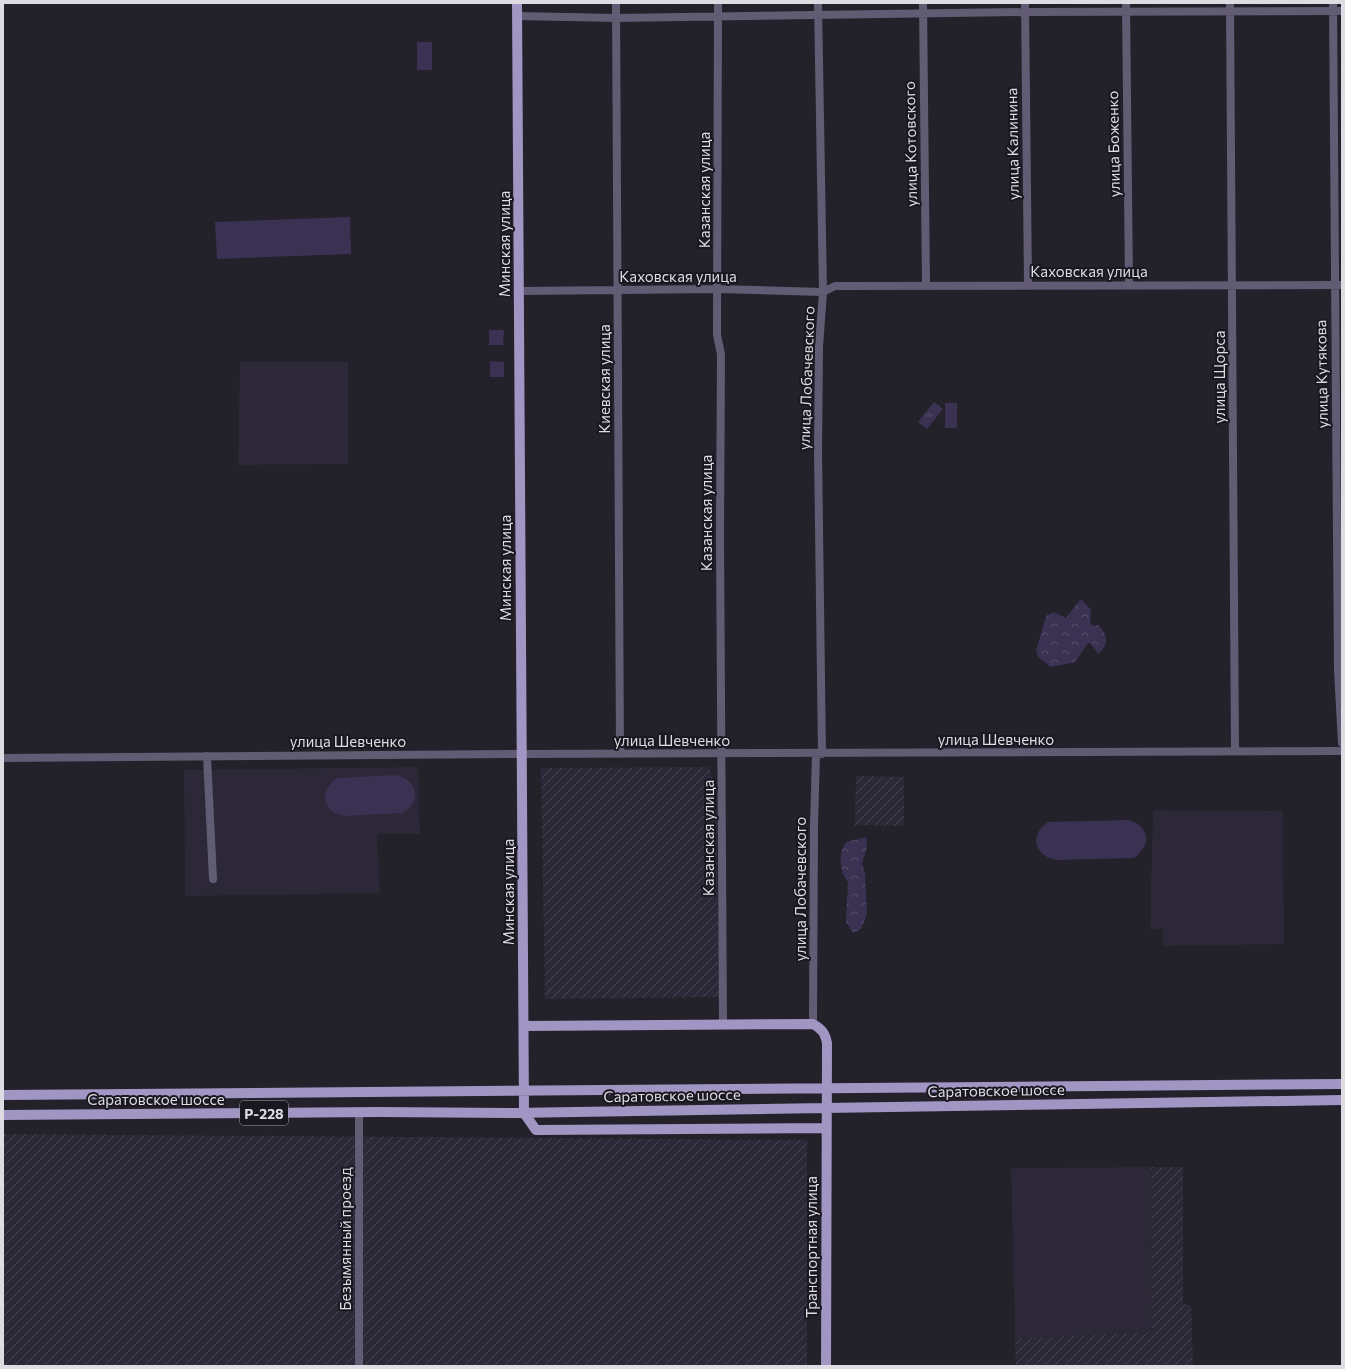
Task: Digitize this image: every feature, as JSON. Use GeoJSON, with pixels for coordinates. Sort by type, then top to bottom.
{"type":"FeatureCollection","features":[{"type":"Feature","properties":{"kind":"main road","name":"Минская улица"},"geometry":{"type":"LineString","coordinates":[[517,3],[520,605],[523,754],[524,1113]]}},
{"type":"Feature","properties":{"kind":"main road"},"geometry":{"type":"LineString","coordinates":[[524,1026],[813,1024]]}},
{"type":"Feature","properties":{"kind":"main road","name":"Транспортная улица"},"geometry":{"type":"LineString","coordinates":[[813,1024],[820,1028],[825,1034],[827,1043],[826,1366]]}},
{"type":"Feature","properties":{"kind":"main road","name":"Саратовское шоссе"},"geometry":{"type":"LineString","coordinates":[[3,1095],[1342,1084]]}},
{"type":"Feature","properties":{"kind":"main road","name":"Саратовское шоссе"},"geometry":{"type":"LineString","coordinates":[[3,1115],[359,1112],[524,1113],[1342,1100]]}},
{"type":"Feature","properties":{"kind":"main road"},"geometry":{"type":"LineString","coordinates":[[524,1113],[536,1130],[826,1128]]}},
{"type":"Feature","properties":{"kind":"street","name":"Киевская улица"},"geometry":{"type":"LineString","coordinates":[[616,3],[620,754]]}},
{"type":"Feature","properties":{"kind":"street","name":"Казанская улица"},"geometry":{"type":"LineString","coordinates":[[718,3],[717,335],[721,354],[723,1024]]}},
{"type":"Feature","properties":{"kind":"street","name":"улица Лобачевского"},"geometry":{"type":"LineString","coordinates":[[813,1024],[814,826],[819,754],[819,347],[823,292],[818,3]]}},
{"type":"Feature","properties":{"kind":"street","name":"улица Котовского"},"geometry":{"type":"LineString","coordinates":[[923,3],[926,285]]}},
{"type":"Feature","properties":{"kind":"street","name":"улица Калинина"},"geometry":{"type":"LineString","coordinates":[[1025,3],[1028,285]]}},
{"type":"Feature","properties":{"kind":"street"},"geometry":{"type":"LineString","coordinates":[[517,16],[617,18],[818,14],[923,14],[1025,12],[1126,7],[1333,7],[1342,11]]}},
{"type":"Feature","properties":{"kind":"street","name":"улица Боженко"},"geometry":{"type":"LineString","coordinates":[[1126,7],[1129,285]]}},
{"type":"Feature","properties":{"kind":"street","name":"улица Щорса"},"geometry":{"type":"LineString","coordinates":[[1230,7],[1235,751]]}},
{"type":"Feature","properties":{"kind":"street","name":"улица Кутякова"},"geometry":{"type":"LineString","coordinates":[[1333,7],[1338,285],[1338,671],[1342,744]]}},
{"type":"Feature","properties":{"kind":"street"},"geometry":{"type":"LineString","coordinates":[[823,279],[835,286]]}},
{"type":"Feature","properties":{"kind":"street","name":"Каховская улица"},"geometry":{"type":"LineString","coordinates":[[519,290],[718,288],[823,292],[835,286],[1232,284],[1338,285]]}},
{"type":"Feature","properties":{"kind":"street","name":"улица Шевченко"},"geometry":{"type":"LineString","coordinates":[[3,758],[523,754],[1342,751]]}},
{"type":"Feature","properties":{"kind":"street"},"geometry":{"type":"LineString","coordinates":[[207,756],[213,879]]}},
{"type":"Feature","properties":{"kind":"street","name":"Безымянный проезд"},"geometry":{"type":"LineString","coordinates":[[359,1112],[359,1366]]}},
{"type":"Feature","properties":{"kind":"shaded area"},"geometry":{"type":"Polygon","coordinates":[[[240,362],[348,362],[348,464],[238,465],[240,362]]]}},
{"type":"Feature","properties":{"kind":"shaded area"},"geometry":{"type":"Polygon","coordinates":[[[418,767],[420,834],[377,834],[380,893],[185,896],[184,770],[418,767]]]}},
{"type":"Feature","properties":{"kind":"shaded area"},"geometry":{"type":"Polygon","coordinates":[[[709,767],[716,792],[719,997],[545,999],[541,768],[709,767]]]}},
{"type":"Feature","properties":{"kind":"shaded area"},"geometry":{"type":"Polygon","coordinates":[[[856,776],[904,777],[904,826],[855,825],[856,776]]]}},
{"type":"Feature","properties":{"kind":"shaded area"},"geometry":{"type":"Polygon","coordinates":[[[1153,810],[1283,811],[1284,944],[1163,946],[1163,929],[1150,929],[1153,810]]]}},
{"type":"Feature","properties":{"kind":"shaded area"},"geometry":{"type":"Polygon","coordinates":[[[3,1134],[807,1140],[807,1366],[3,1366],[3,1134]]]}},
{"type":"Feature","properties":{"kind":"shaded area"},"geometry":{"type":"Polygon","coordinates":[[[1151,1167],[1152,1332],[1015,1339],[1011,1168],[1151,1167]]]}},
{"type":"Feature","properties":{"kind":"shaded area"},"geometry":{"type":"Polygon","coordinates":[[[1151,1167],[1183,1167],[1183,1304],[1191,1305],[1193,1366],[1016,1366],[1015,1339],[1152,1332],[1151,1167]]]}},
{"type":"Feature","properties":{"kind":"green space"},"geometry":{"type":"Polygon","coordinates":[[[417,42],[432,42],[432,70],[417,70],[417,42]]]}},
{"type":"Feature","properties":{"kind":"green space"},"geometry":{"type":"Polygon","coordinates":[[[350,217],[351,254],[217,259],[215,222],[350,217]]]}},
{"type":"Feature","properties":{"kind":"green space"},"geometry":{"type":"Polygon","coordinates":[[[489,330],[504,330],[503,345],[489,345],[489,330]]]}},
{"type":"Feature","properties":{"kind":"green space"},"geometry":{"type":"Polygon","coordinates":[[[490,361],[504,362],[504,377],[490,377],[490,361]]]}},
{"type":"Feature","properties":{"kind":"green space"},"geometry":{"type":"Polygon","coordinates":[[[934,402],[943,409],[927,429],[918,422],[934,402]]]}},
{"type":"Feature","properties":{"kind":"green space"},"geometry":{"type":"Polygon","coordinates":[[[945,403],[957,403],[957,428],[945,428],[945,403]]]}},
{"type":"Feature","properties":{"kind":"green space"},"geometry":{"type":"Polygon","coordinates":[[[1082,600],[1091,610],[1090,620],[1092,626],[1098,625],[1104,632],[1106,636],[1106,643],[1098,654],[1091,644],[1088,643],[1075,662],[1051,667],[1038,657],[1036,651],[1046,616],[1053,612],[1066,618],[1079,601],[1082,600]]]}},
{"type":"Feature","properties":{"kind":"green space"},"geometry":{"type":"Polygon","coordinates":[[[396,775],[409,781],[415,791],[413,803],[403,813],[345,816],[337,814],[327,806],[325,795],[327,789],[337,778],[396,775]]]}},
{"type":"Feature","properties":{"kind":"green space"},"geometry":{"type":"Polygon","coordinates":[[[1127,820],[1140,826],[1144,830],[1146,836],[1144,847],[1134,858],[1056,860],[1043,854],[1039,850],[1037,844],[1036,839],[1038,833],[1048,822],[1127,820]]]}},
{"type":"Feature","properties":{"kind":"green space"},"geometry":{"type":"Polygon","coordinates":[[[866,837],[867,848],[862,863],[865,874],[867,914],[861,929],[853,933],[846,922],[848,882],[841,867],[841,857],[843,846],[846,842],[866,837]]]}}]}
